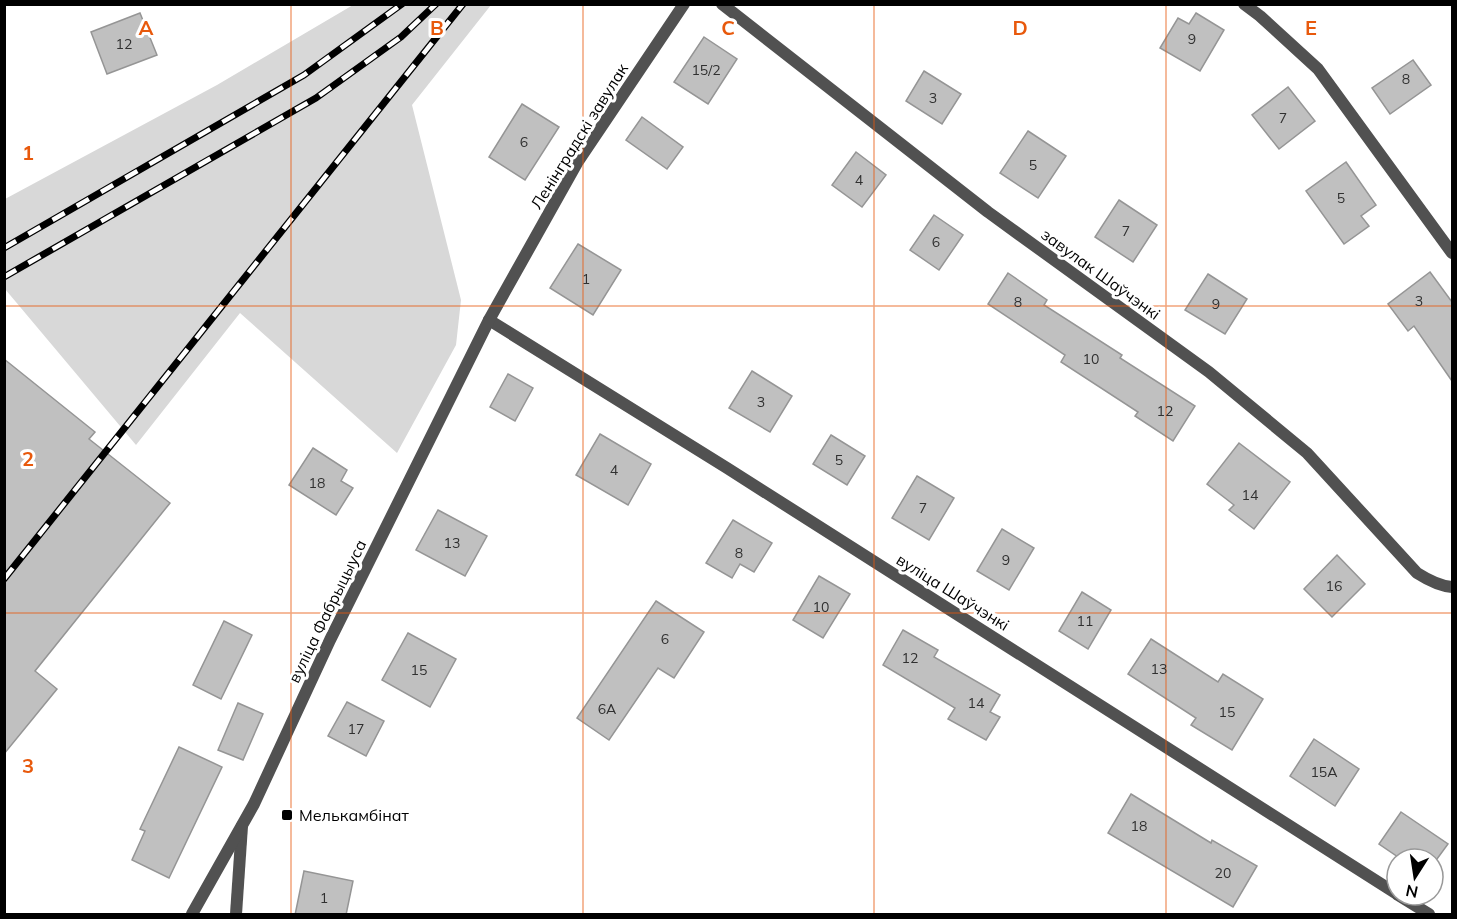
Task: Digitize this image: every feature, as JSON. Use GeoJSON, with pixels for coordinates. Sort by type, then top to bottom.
{"type":"FeatureCollection","features":[{"type":"Feature","properties":{"kind":"street","name":"Ленінградскі завулак"},"geometry":{"type":"LineString","coordinates":[[489,320],[577,163],[684,4]]}},
{"type":"Feature","properties":{"kind":"street","name":"завулак Шаўчэнкі"},"geometry":{"type":"LineString","coordinates":[[722,4],[988,212],[1209,372],[1307,453],[1417,573],[1448,587]]}},
{"type":"Feature","properties":{"kind":"street"},"geometry":{"type":"LineString","coordinates":[[1244,4],[1318,69],[1452,254]]}},
{"type":"Feature","properties":{"kind":"street","name":"вуліца Фабрыцыуса"},"geometry":{"type":"LineString","coordinates":[[192,915],[242,826],[330,640],[489,320]]}},
{"type":"Feature","properties":{"kind":"street","name":"вуліца Шаўчэнкі"},"geometry":{"type":"LineString","coordinates":[[489,320],[737,474],[1385,887]]}},
{"type":"Feature","properties":{"kind":"street"},"geometry":{"type":"LineString","coordinates":[[236,915],[242,826]]}},
{"type":"Feature","properties":{"kind":"shaded area"},"geometry":{"type":"Polygon","coordinates":[[[353,5],[491,5],[412,105],[461,300],[456,345],[397,453],[240,313],[136,445],[5,289],[5,199],[217,85],[353,5]]]}},
{"type":"Feature","properties":{"kind":"building"},"geometry":{"type":"Polygon","coordinates":[[[140,13],[157,55],[107,74],[91,32],[140,13]]]}},
{"type":"Feature","properties":{"kind":"building"},"geometry":{"type":"Polygon","coordinates":[[[1196,13],[1224,30],[1200,71],[1160,48],[1178,18],[1189,24],[1196,13]]]}},
{"type":"Feature","properties":{"kind":"building"},"geometry":{"type":"Polygon","coordinates":[[[704,37],[737,59],[708,104],[674,82],[704,37]]]}},
{"type":"Feature","properties":{"kind":"building"},"geometry":{"type":"Polygon","coordinates":[[[1413,60],[1431,85],[1390,114],[1372,88],[1413,60]]]}},
{"type":"Feature","properties":{"kind":"building"},"geometry":{"type":"Polygon","coordinates":[[[924,71],[961,94],[942,124],[906,101],[924,71]]]}},
{"type":"Feature","properties":{"kind":"building"},"geometry":{"type":"Polygon","coordinates":[[[1288,87],[1315,121],[1279,149],[1252,115],[1288,87]]]}},
{"type":"Feature","properties":{"kind":"building"},"geometry":{"type":"Polygon","coordinates":[[[522,104],[559,127],[525,180],[489,157],[522,104]]]}},
{"type":"Feature","properties":{"kind":"building"},"geometry":{"type":"Polygon","coordinates":[[[642,117],[683,147],[667,169],[626,140],[642,117]]]}},
{"type":"Feature","properties":{"kind":"building"},"geometry":{"type":"Polygon","coordinates":[[[1028,131],[1066,156],[1038,198],[1000,173],[1028,131]]]}},
{"type":"Feature","properties":{"kind":"building"},"geometry":{"type":"Polygon","coordinates":[[[856,152],[886,175],[862,207],[832,185],[856,152]]]}},
{"type":"Feature","properties":{"kind":"building"},"geometry":{"type":"Polygon","coordinates":[[[1346,162],[1376,205],[1361,216],[1369,226],[1344,244],[1306,191],[1346,162]]]}},
{"type":"Feature","properties":{"kind":"building"},"geometry":{"type":"Polygon","coordinates":[[[1119,200],[1157,225],[1133,262],[1095,237],[1119,200]]]}},
{"type":"Feature","properties":{"kind":"building"},"geometry":{"type":"Polygon","coordinates":[[[934,215],[963,235],[939,270],[910,250],[934,215]]]}},
{"type":"Feature","properties":{"kind":"building"},"geometry":{"type":"Polygon","coordinates":[[[578,244],[621,270],[593,315],[550,288],[578,244]]]}},
{"type":"Feature","properties":{"kind":"building"},"geometry":{"type":"Polygon","coordinates":[[[1430,272],[1452,302],[1452,381],[1414,326],[1408,331],[1388,304],[1430,272]]]}},
{"type":"Feature","properties":{"kind":"building"},"geometry":{"type":"Polygon","coordinates":[[[1008,273],[1047,300],[1044,305],[1122,355],[1120,358],[1195,406],[1173,441],[1135,416],[1138,412],[1061,362],[1065,355],[988,304],[1008,273]]]}},
{"type":"Feature","properties":{"kind":"building"},"geometry":{"type":"Polygon","coordinates":[[[1208,274],[1247,299],[1225,334],[1185,310],[1208,274]]]}},
{"type":"Feature","properties":{"kind":"building"},"geometry":{"type":"Polygon","coordinates":[[[4,359],[95,432],[89,439],[170,503],[35,671],[57,689],[4,754],[4,359]]]}},
{"type":"Feature","properties":{"kind":"building"},"geometry":{"type":"Polygon","coordinates":[[[752,371],[792,396],[770,432],[729,408],[752,371]]]}},
{"type":"Feature","properties":{"kind":"building"},"geometry":{"type":"Polygon","coordinates":[[[508,374],[533,388],[515,421],[490,407],[508,374]]]}},
{"type":"Feature","properties":{"kind":"building"},"geometry":{"type":"Polygon","coordinates":[[[600,434],[651,464],[628,505],[576,475],[600,434]]]}},
{"type":"Feature","properties":{"kind":"building"},"geometry":{"type":"Polygon","coordinates":[[[831,435],[865,456],[847,485],[813,464],[831,435]]]}},
{"type":"Feature","properties":{"kind":"building"},"geometry":{"type":"Polygon","coordinates":[[[1239,443],[1290,482],[1254,529],[1229,510],[1234,505],[1207,484],[1239,443]]]}},
{"type":"Feature","properties":{"kind":"building"},"geometry":{"type":"Polygon","coordinates":[[[313,448],[347,470],[341,481],[353,488],[336,515],[289,485],[313,448]]]}},
{"type":"Feature","properties":{"kind":"building"},"geometry":{"type":"Polygon","coordinates":[[[917,476],[954,498],[929,540],[892,518],[917,476]]]}},
{"type":"Feature","properties":{"kind":"building"},"geometry":{"type":"Polygon","coordinates":[[[438,510],[487,536],[465,576],[416,550],[438,510]]]}},
{"type":"Feature","properties":{"kind":"building"},"geometry":{"type":"Polygon","coordinates":[[[733,520],[772,543],[754,572],[740,564],[732,578],[706,563],[733,520]]]}},
{"type":"Feature","properties":{"kind":"building"},"geometry":{"type":"Polygon","coordinates":[[[1002,529],[1034,548],[1009,590],[977,571],[1002,529]]]}},
{"type":"Feature","properties":{"kind":"building"},"geometry":{"type":"Polygon","coordinates":[[[1337,555],[1365,584],[1332,617],[1304,589],[1337,555]]]}},
{"type":"Feature","properties":{"kind":"building"},"geometry":{"type":"Polygon","coordinates":[[[819,576],[850,594],[823,638],[793,620],[819,576]]]}},
{"type":"Feature","properties":{"kind":"building"},"geometry":{"type":"Polygon","coordinates":[[[1082,592],[1111,610],[1088,649],[1059,631],[1082,592]]]}},
{"type":"Feature","properties":{"kind":"building"},"geometry":{"type":"Polygon","coordinates":[[[656,601],[704,632],[674,678],[658,668],[609,740],[577,718],[656,601]]]}},
{"type":"Feature","properties":{"kind":"building"},"geometry":{"type":"Polygon","coordinates":[[[224,621],[252,635],[221,699],[193,685],[224,621]]]}},
{"type":"Feature","properties":{"kind":"building"},"geometry":{"type":"Polygon","coordinates":[[[903,630],[938,650],[934,657],[1000,695],[990,712],[1000,717],[986,740],[948,719],[955,708],[883,665],[903,630]]]}},
{"type":"Feature","properties":{"kind":"building"},"geometry":{"type":"Polygon","coordinates":[[[408,633],[456,659],[430,707],[382,680],[408,633]]]}},
{"type":"Feature","properties":{"kind":"building"},"geometry":{"type":"Polygon","coordinates":[[[1151,639],[1218,682],[1223,674],[1263,699],[1232,750],[1191,725],[1196,718],[1128,674],[1151,639]]]}},
{"type":"Feature","properties":{"kind":"building"},"geometry":{"type":"Polygon","coordinates":[[[347,702],[384,721],[366,756],[328,736],[347,702]]]}},
{"type":"Feature","properties":{"kind":"building"},"geometry":{"type":"Polygon","coordinates":[[[238,703],[263,714],[243,760],[218,750],[238,703]]]}},
{"type":"Feature","properties":{"kind":"building"},"geometry":{"type":"Polygon","coordinates":[[[1314,739],[1359,769],[1335,806],[1290,776],[1314,739]]]}},
{"type":"Feature","properties":{"kind":"building"},"geometry":{"type":"Polygon","coordinates":[[[179,747],[222,767],[169,878],[132,860],[145,831],[140,829],[179,747]]]}},
{"type":"Feature","properties":{"kind":"building"},"geometry":{"type":"Polygon","coordinates":[[[1131,794],[1211,843],[1212,840],[1257,866],[1233,907],[1108,833],[1131,794]]]}},
{"type":"Feature","properties":{"kind":"building"},"geometry":{"type":"Polygon","coordinates":[[[1401,812],[1448,844],[1445,848],[1385,848],[1379,844],[1401,812]]]}},
{"type":"Feature","properties":{"kind":"building"},"geometry":{"type":"Polygon","coordinates":[[[304,871],[353,881],[346,915],[295,915],[304,871]]]}},
{"type":"Feature","properties":{"kind":"railway"},"geometry":{"type":"LineString","coordinates":[[4,248],[304,75],[402,4]]}},
{"type":"Feature","properties":{"kind":"railway"},"geometry":{"type":"LineString","coordinates":[[4,277],[316,98],[401,37],[436,4]]}},
{"type":"Feature","properties":{"kind":"railway"},"geometry":{"type":"LineString","coordinates":[[4,579],[463,4]]}},
{"type":"Feature","properties":{"kind":"place","name":"Мелькамбінат"},"geometry":{"type":"Point","coordinates":[287,815]}}]}
